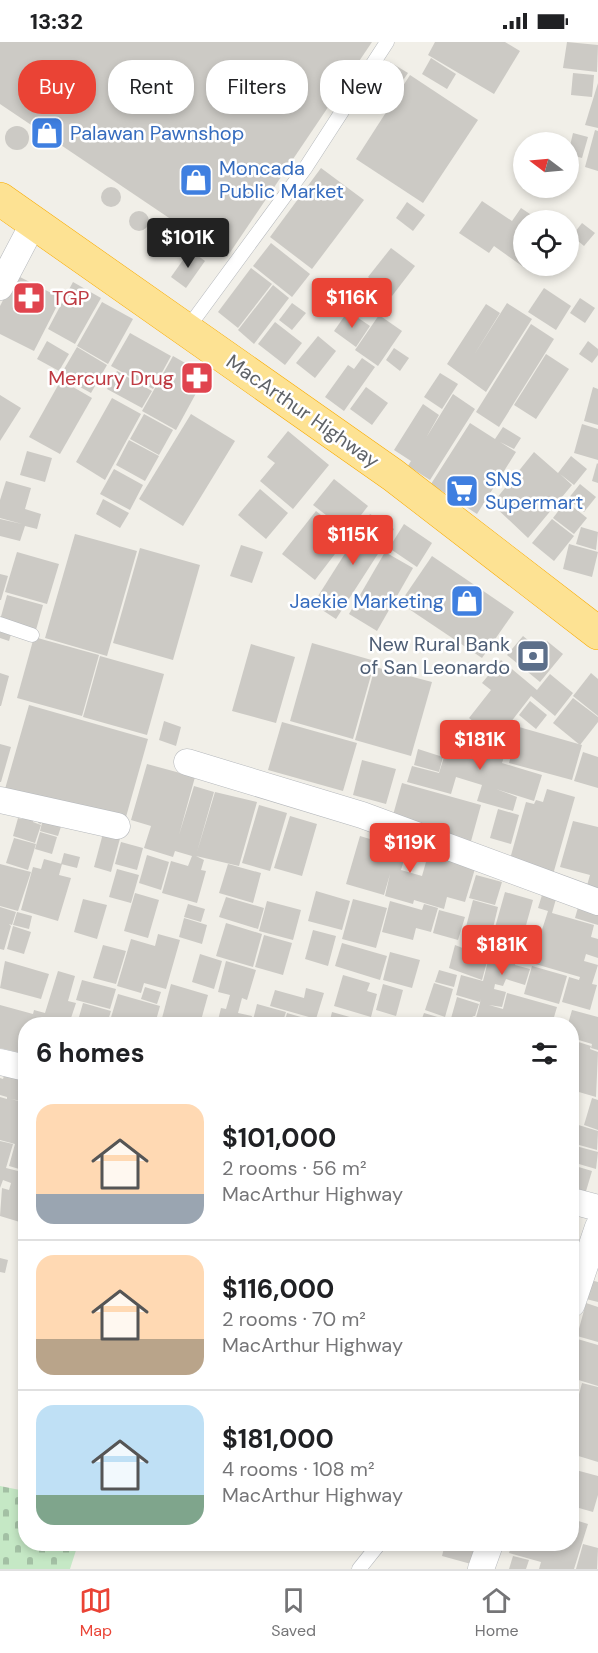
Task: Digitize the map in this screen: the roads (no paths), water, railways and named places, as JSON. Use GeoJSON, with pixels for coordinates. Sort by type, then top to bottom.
{"type":"FeatureCollection","features":[{"type":"Feature","properties":{"kind":"highway","name":"MacArthur Highway"},"geometry":{"type":"LineString","coordinates":[[0,199],[393,475],[598,633]]}},
{"type":"Feature","properties":{"kind":"street"},"geometry":{"type":"LineString","coordinates":[[0,287],[34,222]]}},
{"type":"Feature","properties":{"kind":"street"},"geometry":{"type":"LineString","coordinates":[[187,762],[363,815],[598,902]]}},
{"type":"Feature","properties":{"kind":"street"},"geometry":{"type":"LineString","coordinates":[[0,800],[117,825]]}},
{"type":"Feature","properties":{"kind":"street"},"geometry":{"type":"LineString","coordinates":[[0,1062],[18,1066]]}},
{"type":"Feature","properties":{"kind":"street"},"geometry":{"type":"LineString","coordinates":[[579,1203],[598,1208]]}},
{"type":"Feature","properties":{"kind":"street"},"geometry":{"type":"LineString","coordinates":[[579,1283],[598,1227]]}},
{"type":"Feature","properties":{"kind":"street"},"geometry":{"type":"LineString","coordinates":[[481,1569],[487,1551]]}},
{"type":"Feature","properties":{"kind":"lane"},"geometry":{"type":"LineString","coordinates":[[187,329],[306,167],[387,42]]}},
{"type":"Feature","properties":{"kind":"lane"},"geometry":{"type":"LineString","coordinates":[[0,624],[32,635]]}},
{"type":"Feature","properties":{"kind":"lane"},"geometry":{"type":"LineString","coordinates":[[359,1569],[373,1551]]}},
{"type":"Feature","properties":{"kind":"place","name":"Palawan Pawnshop"},"geometry":{"type":"Point","coordinates":[47,133]}},
{"type":"Feature","properties":{"kind":"place","name":"Moncada Public Market"},"geometry":{"type":"Point","coordinates":[196,180]}},
{"type":"Feature","properties":{"kind":"place","name":"TGP"},"geometry":{"type":"Point","coordinates":[29,298]}},
{"type":"Feature","properties":{"kind":"place","name":"Mercury Drug"},"geometry":{"type":"Point","coordinates":[197,378]}},
{"type":"Feature","properties":{"kind":"place","name":"SNS Supermart"},"geometry":{"type":"Point","coordinates":[462,491]}},
{"type":"Feature","properties":{"kind":"place","name":"Jaekie Marketing"},"geometry":{"type":"Point","coordinates":[467,601]}},
{"type":"Feature","properties":{"kind":"place","name":"New Rural Bank of San Leonardo"},"geometry":{"type":"Point","coordinates":[533,656]}}]}
